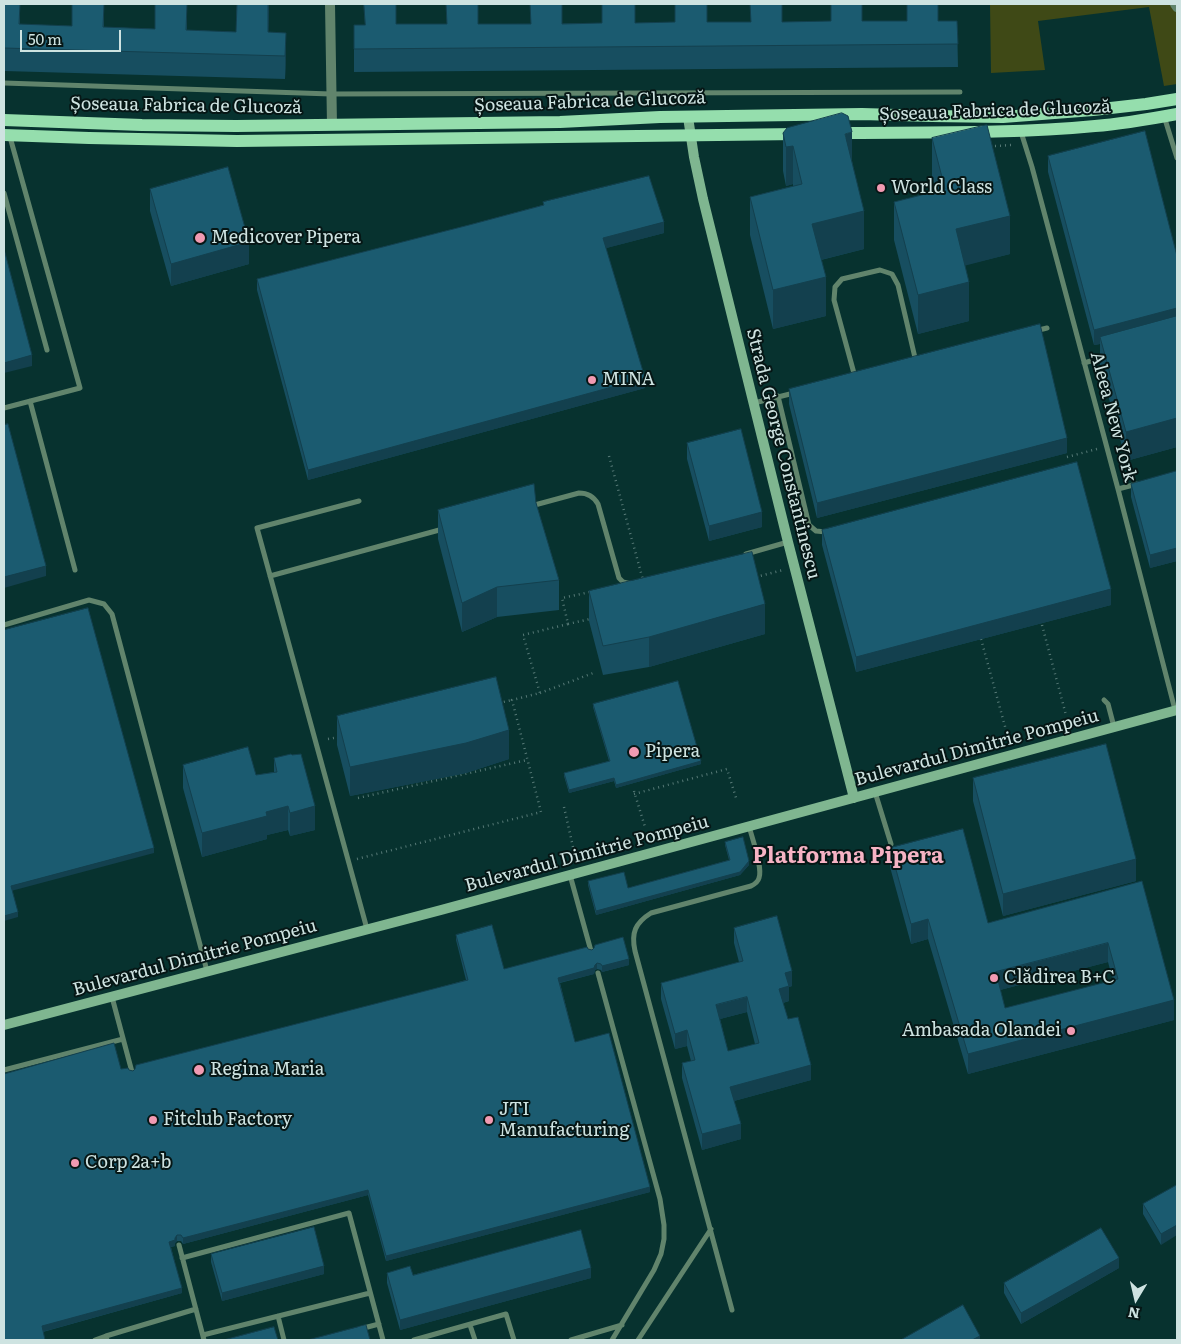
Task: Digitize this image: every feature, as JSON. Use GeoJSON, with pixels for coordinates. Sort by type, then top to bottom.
{"type":"FeatureCollection","features":[{"type":"Feature","properties":{"kind":"main road","name":"Șoseaua Fabrica de Glucoză"},"geometry":{"type":"LineString","coordinates":[[4,120],[142,125],[332,125],[560,122],[688,117],[862,114],[1004,117],[1110,108],[1177,99]]}},
{"type":"Feature","properties":{"kind":"main road","name":"Șoseaua Fabrica de Glucoză"},"geometry":{"type":"LineString","coordinates":[[827,134],[1021,131],[1094,126],[1171,115]]}},
{"type":"Feature","properties":{"kind":"main road","name":"Șoseaua Fabrica de Glucoză"},"geometry":{"type":"LineString","coordinates":[[7,135],[213,141],[808,134]]}},
{"type":"Feature","properties":{"kind":"street"},"geometry":{"type":"LineString","coordinates":[[330,4],[332,125]]}},
{"type":"Feature","properties":{"kind":"street"},"geometry":{"type":"LineString","coordinates":[[1175,4],[1177,8]]}},
{"type":"Feature","properties":{"kind":"street","name":"Strada George Constantinescu"},"geometry":{"type":"LineString","coordinates":[[688,117],[700,184],[788,542],[854,798]]}},
{"type":"Feature","properties":{"kind":"street","name":"Bulevardul Dimitrie Pompeiu"},"geometry":{"type":"LineString","coordinates":[[4,1026],[1176,711]]}},
{"type":"Feature","properties":{"kind":"lane"},"geometry":{"type":"LineString","coordinates":[[4,83],[331,94],[960,92]]}},
{"type":"Feature","properties":{"kind":"lane"},"geometry":{"type":"LineString","coordinates":[[1171,115],[1177,158]]}},
{"type":"Feature","properties":{"kind":"lane","name":"Aleea New York"},"geometry":{"type":"LineString","coordinates":[[1021,131],[1176,711]]}},
{"type":"Feature","properties":{"kind":"lane"},"geometry":{"type":"LineString","coordinates":[[4,408],[80,388],[7,135]]}},
{"type":"Feature","properties":{"kind":"lane"},"geometry":{"type":"LineString","coordinates":[[4,193],[47,350]]}},
{"type":"Feature","properties":{"kind":"lane"},"geometry":{"type":"LineString","coordinates":[[855,378],[834,300],[835,287],[842,279],[880,270],[892,274],[898,285],[916,362]]}},
{"type":"Feature","properties":{"kind":"lane"},"geometry":{"type":"LineString","coordinates":[[1028,333],[1047,328]]}},
{"type":"Feature","properties":{"kind":"lane"},"geometry":{"type":"LineString","coordinates":[[1084,363],[1112,355]]}},
{"type":"Feature","properties":{"kind":"lane"},"geometry":{"type":"LineString","coordinates":[[910,364],[926,360]]}},
{"type":"Feature","properties":{"kind":"lane"},"geometry":{"type":"LineString","coordinates":[[845,380],[864,376]]}},
{"type":"Feature","properties":{"kind":"lane"},"geometry":{"type":"LineString","coordinates":[[754,403],[797,392]]}},
{"type":"Feature","properties":{"kind":"lane"},"geometry":{"type":"LineString","coordinates":[[778,396],[809,525],[816,531],[834,530]]}},
{"type":"Feature","properties":{"kind":"lane"},"geometry":{"type":"LineString","coordinates":[[30,401],[75,570]]}},
{"type":"Feature","properties":{"kind":"lane"},"geometry":{"type":"LineString","coordinates":[[1118,489],[1143,482]]}},
{"type":"Feature","properties":{"kind":"lane"},"geometry":{"type":"LineString","coordinates":[[523,508],[579,493],[592,497],[598,504],[619,578],[628,584],[644,581]]}},
{"type":"Feature","properties":{"kind":"lane"},"geometry":{"type":"LineString","coordinates":[[359,500],[257,528],[366,929]]}},
{"type":"Feature","properties":{"kind":"lane"},"geometry":{"type":"LineString","coordinates":[[270,576],[448,528]]}},
{"type":"Feature","properties":{"kind":"lane"},"geometry":{"type":"LineString","coordinates":[[740,555],[788,542]]}},
{"type":"Feature","properties":{"kind":"lane"},"geometry":{"type":"LineString","coordinates":[[4,625],[89,600],[104,604],[112,614],[207,972]]}},
{"type":"Feature","properties":{"kind":"lane"},"geometry":{"type":"LineString","coordinates":[[1107,701],[1114,727]]}},
{"type":"Feature","properties":{"kind":"lane"},"geometry":{"type":"LineString","coordinates":[[876,792],[891,844]]}},
{"type":"Feature","properties":{"kind":"lane"},"geometry":{"type":"LineString","coordinates":[[732,1310],[635,951],[633,935],[639,922],[651,913],[755,884],[760,877],[760,868],[749,826]]}},
{"type":"Feature","properties":{"kind":"lane"},"geometry":{"type":"LineString","coordinates":[[570,875],[592,951]]}},
{"type":"Feature","properties":{"kind":"lane"},"geometry":{"type":"LineString","coordinates":[[598,973],[660,1199],[664,1225],[661,1254],[654,1270],[612,1340]]}},
{"type":"Feature","properties":{"kind":"lane"},"geometry":{"type":"LineString","coordinates":[[112,997],[132,1072]]}},
{"type":"Feature","properties":{"kind":"lane"},"geometry":{"type":"LineString","coordinates":[[4,1070],[123,1039]]}},
{"type":"Feature","properties":{"kind":"lane"},"geometry":{"type":"LineString","coordinates":[[182,1258],[349,1213],[383,1340]]}},
{"type":"Feature","properties":{"kind":"lane"},"geometry":{"type":"LineString","coordinates":[[638,1340],[710,1229]]}},
{"type":"Feature","properties":{"kind":"lane"},"geometry":{"type":"LineString","coordinates":[[179,1245],[204,1338],[278,1316],[370,1293]]}},
{"type":"Feature","properties":{"kind":"lane"},"geometry":{"type":"LineString","coordinates":[[95,1340],[196,1309]]}},
{"type":"Feature","properties":{"kind":"lane"},"geometry":{"type":"LineString","coordinates":[[414,1340],[506,1314],[514,1340]]}},
{"type":"Feature","properties":{"kind":"lane"},"geometry":{"type":"LineString","coordinates":[[278,1316],[284,1340]]}},
{"type":"Feature","properties":{"kind":"lane"},"geometry":{"type":"LineString","coordinates":[[352,1331],[378,1324]]}},
{"type":"Feature","properties":{"kind":"lane"},"geometry":{"type":"LineString","coordinates":[[470,1325],[475,1340]]}},
{"type":"Feature","properties":{"kind":"lane"},"geometry":{"type":"LineString","coordinates":[[571,1340],[622,1325]]}},
{"type":"Feature","properties":{"kind":"lane"},"geometry":{"type":"LineString","coordinates":[[439,1333],[441,1340]]}},
{"type":"Feature","properties":{"kind":"path"},"geometry":{"type":"LineString","coordinates":[[1067,457],[1090,450]]}},
{"type":"Feature","properties":{"kind":"path"},"geometry":{"type":"LineString","coordinates":[[609,456],[644,581]]}},
{"type":"Feature","properties":{"kind":"path"},"geometry":{"type":"LineString","coordinates":[[755,578],[783,570]]}},
{"type":"Feature","properties":{"kind":"path"},"geometry":{"type":"LineString","coordinates":[[568,624],[562,598],[590,592]]}},
{"type":"Feature","properties":{"kind":"path"},"geometry":{"type":"LineString","coordinates":[[540,693],[523,635],[596,617]]}},
{"type":"Feature","properties":{"kind":"path"},"geometry":{"type":"LineString","coordinates":[[1042,625],[1066,715]]}},
{"type":"Feature","properties":{"kind":"path"},"geometry":{"type":"LineString","coordinates":[[981,639],[1006,730]]}},
{"type":"Feature","properties":{"kind":"path"},"geometry":{"type":"LineString","coordinates":[[493,704],[540,693],[596,672]]}},
{"type":"Feature","properties":{"kind":"path"},"geometry":{"type":"LineString","coordinates":[[348,862],[541,812],[512,700]]}},
{"type":"Feature","properties":{"kind":"path"},"geometry":{"type":"LineString","coordinates":[[328,739],[348,735]]}},
{"type":"Feature","properties":{"kind":"path"},"geometry":{"type":"LineString","coordinates":[[358,798],[527,760]]}},
{"type":"Feature","properties":{"kind":"path"},"geometry":{"type":"LineString","coordinates":[[644,827],[634,793],[728,769],[737,801]]}},
{"type":"Feature","properties":{"kind":"path"},"geometry":{"type":"LineString","coordinates":[[564,807],[573,847]]}},
{"type":"Feature","properties":{"kind":"green space"},"geometry":{"type":"Polygon","coordinates":[[[990,4],[1177,4],[1177,84],[1164,86],[1149,7],[1038,21],[1045,70],[991,73],[990,4]]]}},
{"type":"Feature","properties":{"kind":"building"},"geometry":{"type":"Polygon","coordinates":[[[4,4],[20,4],[19,24],[72,26],[72,4],[104,4],[103,27],[155,29],[155,4],[187,4],[186,30],[236,32],[237,4],[268,4],[268,32],[286,33],[285,56],[4,48],[4,4]]]}},
{"type":"Feature","properties":{"kind":"building"},"geometry":{"type":"Polygon","coordinates":[[[364,4],[396,4],[396,24],[447,24],[446,4],[478,4],[478,24],[531,24],[530,4],[562,4],[562,24],[602,23],[602,4],[635,4],[635,23],[675,22],[675,4],[707,4],[707,22],[751,22],[750,4],[782,4],[782,22],[831,21],[831,4],[862,4],[862,21],[907,21],[907,4],[938,4],[938,21],[957,21],[958,44],[354,49],[354,25],[365,25],[364,4]]]}},
{"type":"Feature","properties":{"kind":"building"},"geometry":{"type":"Polygon","coordinates":[[[842,113],[848,116],[852,132],[845,134],[864,211],[812,224],[826,277],[773,290],[750,197],[802,184],[793,146],[786,147],[783,133],[787,128],[842,113]]]}},
{"type":"Feature","properties":{"kind":"building"},"geometry":{"type":"Polygon","coordinates":[[[987,125],[1010,216],[956,229],[969,282],[918,295],[894,202],[945,189],[932,138],[987,125]]]}},
{"type":"Feature","properties":{"kind":"building"},"geometry":{"type":"Polygon","coordinates":[[[1145,131],[1177,256],[1177,308],[1094,330],[1048,156],[1145,131]]]}},
{"type":"Feature","properties":{"kind":"building","name":"Medicover Pipera"},"geometry":{"type":"Polygon","coordinates":[[[228,167],[249,242],[171,264],[150,189],[228,167]]]}},
{"type":"Feature","properties":{"kind":"building"},"geometry":{"type":"Polygon","coordinates":[[[649,176],[664,222],[603,238],[645,378],[308,470],[257,279],[544,205],[543,202],[649,176]]]}},
{"type":"Feature","properties":{"kind":"building"},"geometry":{"type":"Polygon","coordinates":[[[4,249],[32,355],[4,363],[4,249]]]}},
{"type":"Feature","properties":{"kind":"building"},"geometry":{"type":"Polygon","coordinates":[[[1177,316],[1177,418],[1126,432],[1100,337],[1177,316]]]}},
{"type":"Feature","properties":{"kind":"building"},"geometry":{"type":"Polygon","coordinates":[[[1040,324],[1067,438],[817,503],[789,389],[1040,324]]]}},
{"type":"Feature","properties":{"kind":"building"},"geometry":{"type":"Polygon","coordinates":[[[8,424],[46,566],[4,577],[4,425],[8,424]]]}},
{"type":"Feature","properties":{"kind":"building"},"geometry":{"type":"Polygon","coordinates":[[[741,429],[762,512],[709,526],[687,443],[741,429]]]}},
{"type":"Feature","properties":{"kind":"building"},"geometry":{"type":"Polygon","coordinates":[[[1077,462],[1111,589],[856,657],[822,530],[1077,462]]]}},
{"type":"Feature","properties":{"kind":"building"},"geometry":{"type":"Polygon","coordinates":[[[1177,471],[1177,548],[1150,555],[1131,484],[1177,471]]]}},
{"type":"Feature","properties":{"kind":"building"},"geometry":{"type":"Polygon","coordinates":[[[534,484],[536,503],[559,580],[497,587],[462,603],[438,510],[534,484]]]}},
{"type":"Feature","properties":{"kind":"building"},"geometry":{"type":"Polygon","coordinates":[[[752,552],[765,604],[649,637],[603,646],[589,591],[752,552]]]}},
{"type":"Feature","properties":{"kind":"building"},"geometry":{"type":"Polygon","coordinates":[[[88,608],[154,848],[11,886],[18,912],[4,916],[4,630],[88,608]]]}},
{"type":"Feature","properties":{"kind":"building"},"geometry":{"type":"Polygon","coordinates":[[[496,677],[509,730],[466,743],[350,767],[337,716],[496,677]]]}},
{"type":"Feature","properties":{"kind":"building"},"geometry":{"type":"Polygon","coordinates":[[[678,681],[701,761],[616,785],[614,778],[569,790],[564,773],[610,761],[593,704],[678,681]]]}},
{"type":"Feature","properties":{"kind":"building"},"geometry":{"type":"Polygon","coordinates":[[[1106,744],[1136,859],[1003,894],[973,778],[1106,744]]]}},
{"type":"Feature","properties":{"kind":"building"},"geometry":{"type":"Polygon","coordinates":[[[248,747],[256,775],[277,772],[274,758],[301,754],[315,806],[290,813],[288,806],[266,812],[267,816],[202,833],[183,765],[248,747]]]}},
{"type":"Feature","properties":{"kind":"building"},"geometry":{"type":"Polygon","coordinates":[[[963,829],[988,923],[1142,881],[1174,1000],[968,1054],[928,919],[911,924],[890,848],[963,829]],[[1108,943],[996,972],[1005,1008],[1118,979],[1108,943]]]}},
{"type":"Feature","properties":{"kind":"building"},"geometry":{"type":"Polygon","coordinates":[[[743,837],[749,861],[740,872],[596,911],[588,881],[624,872],[628,888],[730,860],[725,842],[743,837]]]}},
{"type":"Feature","properties":{"kind":"building"},"geometry":{"type":"Polygon","coordinates":[[[777,916],[792,971],[785,973],[789,986],[779,989],[788,1019],[798,1017],[811,1065],[730,1087],[741,1124],[702,1134],[682,1063],[695,1060],[687,1030],[675,1034],[661,983],[743,961],[734,928],[777,916]],[[747,997],[716,1005],[728,1051],[759,1043],[747,997]]]}},
{"type":"Feature","properties":{"kind":"building"},"geometry":{"type":"Polygon","coordinates":[[[492,925],[504,969],[587,947],[592,950],[595,945],[623,937],[629,959],[602,966],[597,963],[594,968],[558,978],[575,1042],[609,1033],[650,1187],[386,1256],[368,1190],[183,1238],[181,1235],[177,1235],[175,1240],[169,1242],[182,1288],[42,1326],[45,1340],[4,1340],[4,1074],[114,1043],[121,1069],[128,1068],[133,1071],[136,1065],[468,980],[456,935],[492,925]]]}},
{"type":"Feature","properties":{"kind":"building"},"geometry":{"type":"Polygon","coordinates":[[[1177,1185],[1177,1225],[1161,1234],[1143,1204],[1177,1185]]]}},
{"type":"Feature","properties":{"kind":"building"},"geometry":{"type":"Polygon","coordinates":[[[314,1227],[324,1266],[222,1293],[211,1254],[314,1227]]]}},
{"type":"Feature","properties":{"kind":"building"},"geometry":{"type":"Polygon","coordinates":[[[1101,1228],[1119,1258],[1021,1313],[1004,1283],[1101,1228]]]}},
{"type":"Feature","properties":{"kind":"building"},"geometry":{"type":"Polygon","coordinates":[[[581,1230],[591,1268],[400,1320],[387,1273],[410,1266],[413,1275],[581,1230]]]}},
{"type":"Feature","properties":{"kind":"building"},"geometry":{"type":"Polygon","coordinates":[[[963,1305],[980,1336],[972,1340],[901,1340],[963,1305]]]}},
{"type":"Feature","properties":{"kind":"building"},"geometry":{"type":"Polygon","coordinates":[[[366,1325],[370,1340],[308,1340],[366,1325]]]}},
{"type":"Feature","properties":{"kind":"building"},"geometry":{"type":"Polygon","coordinates":[[[274,1327],[278,1340],[224,1340],[274,1327]]]}},
{"type":"Feature","properties":{"kind":"place","name":"World Class"},"geometry":{"type":"Point","coordinates":[881,188]}},
{"type":"Feature","properties":{"kind":"place","name":"Medicover Pipera"},"geometry":{"type":"Point","coordinates":[200,238]}},
{"type":"Feature","properties":{"kind":"place","name":"MINA"},"geometry":{"type":"Point","coordinates":[592,380]}},
{"type":"Feature","properties":{"kind":"place","name":"Pipera"},"geometry":{"type":"Point","coordinates":[634,752]}},
{"type":"Feature","properties":{"kind":"place","name":"Clădirea B+C"},"geometry":{"type":"Point","coordinates":[994,978]}},
{"type":"Feature","properties":{"kind":"place","name":"Ambasada Olandei"},"geometry":{"type":"Point","coordinates":[1071,1031]}},
{"type":"Feature","properties":{"kind":"place","name":"Regina Maria"},"geometry":{"type":"Point","coordinates":[199,1070]}},
{"type":"Feature","properties":{"kind":"place","name":"Fitclub Factory"},"geometry":{"type":"Point","coordinates":[153,1120]}},
{"type":"Feature","properties":{"kind":"place","name":"JTI Manufacturing"},"geometry":{"type":"Point","coordinates":[489,1120]}},
{"type":"Feature","properties":{"kind":"place","name":"Corp 2a+b"},"geometry":{"type":"Point","coordinates":[75,1163]}},
{"type":"Feature","properties":{"kind":"district","name":"Platforma Pipera"},"geometry":{"type":"Point","coordinates":[848,857]}}]}
